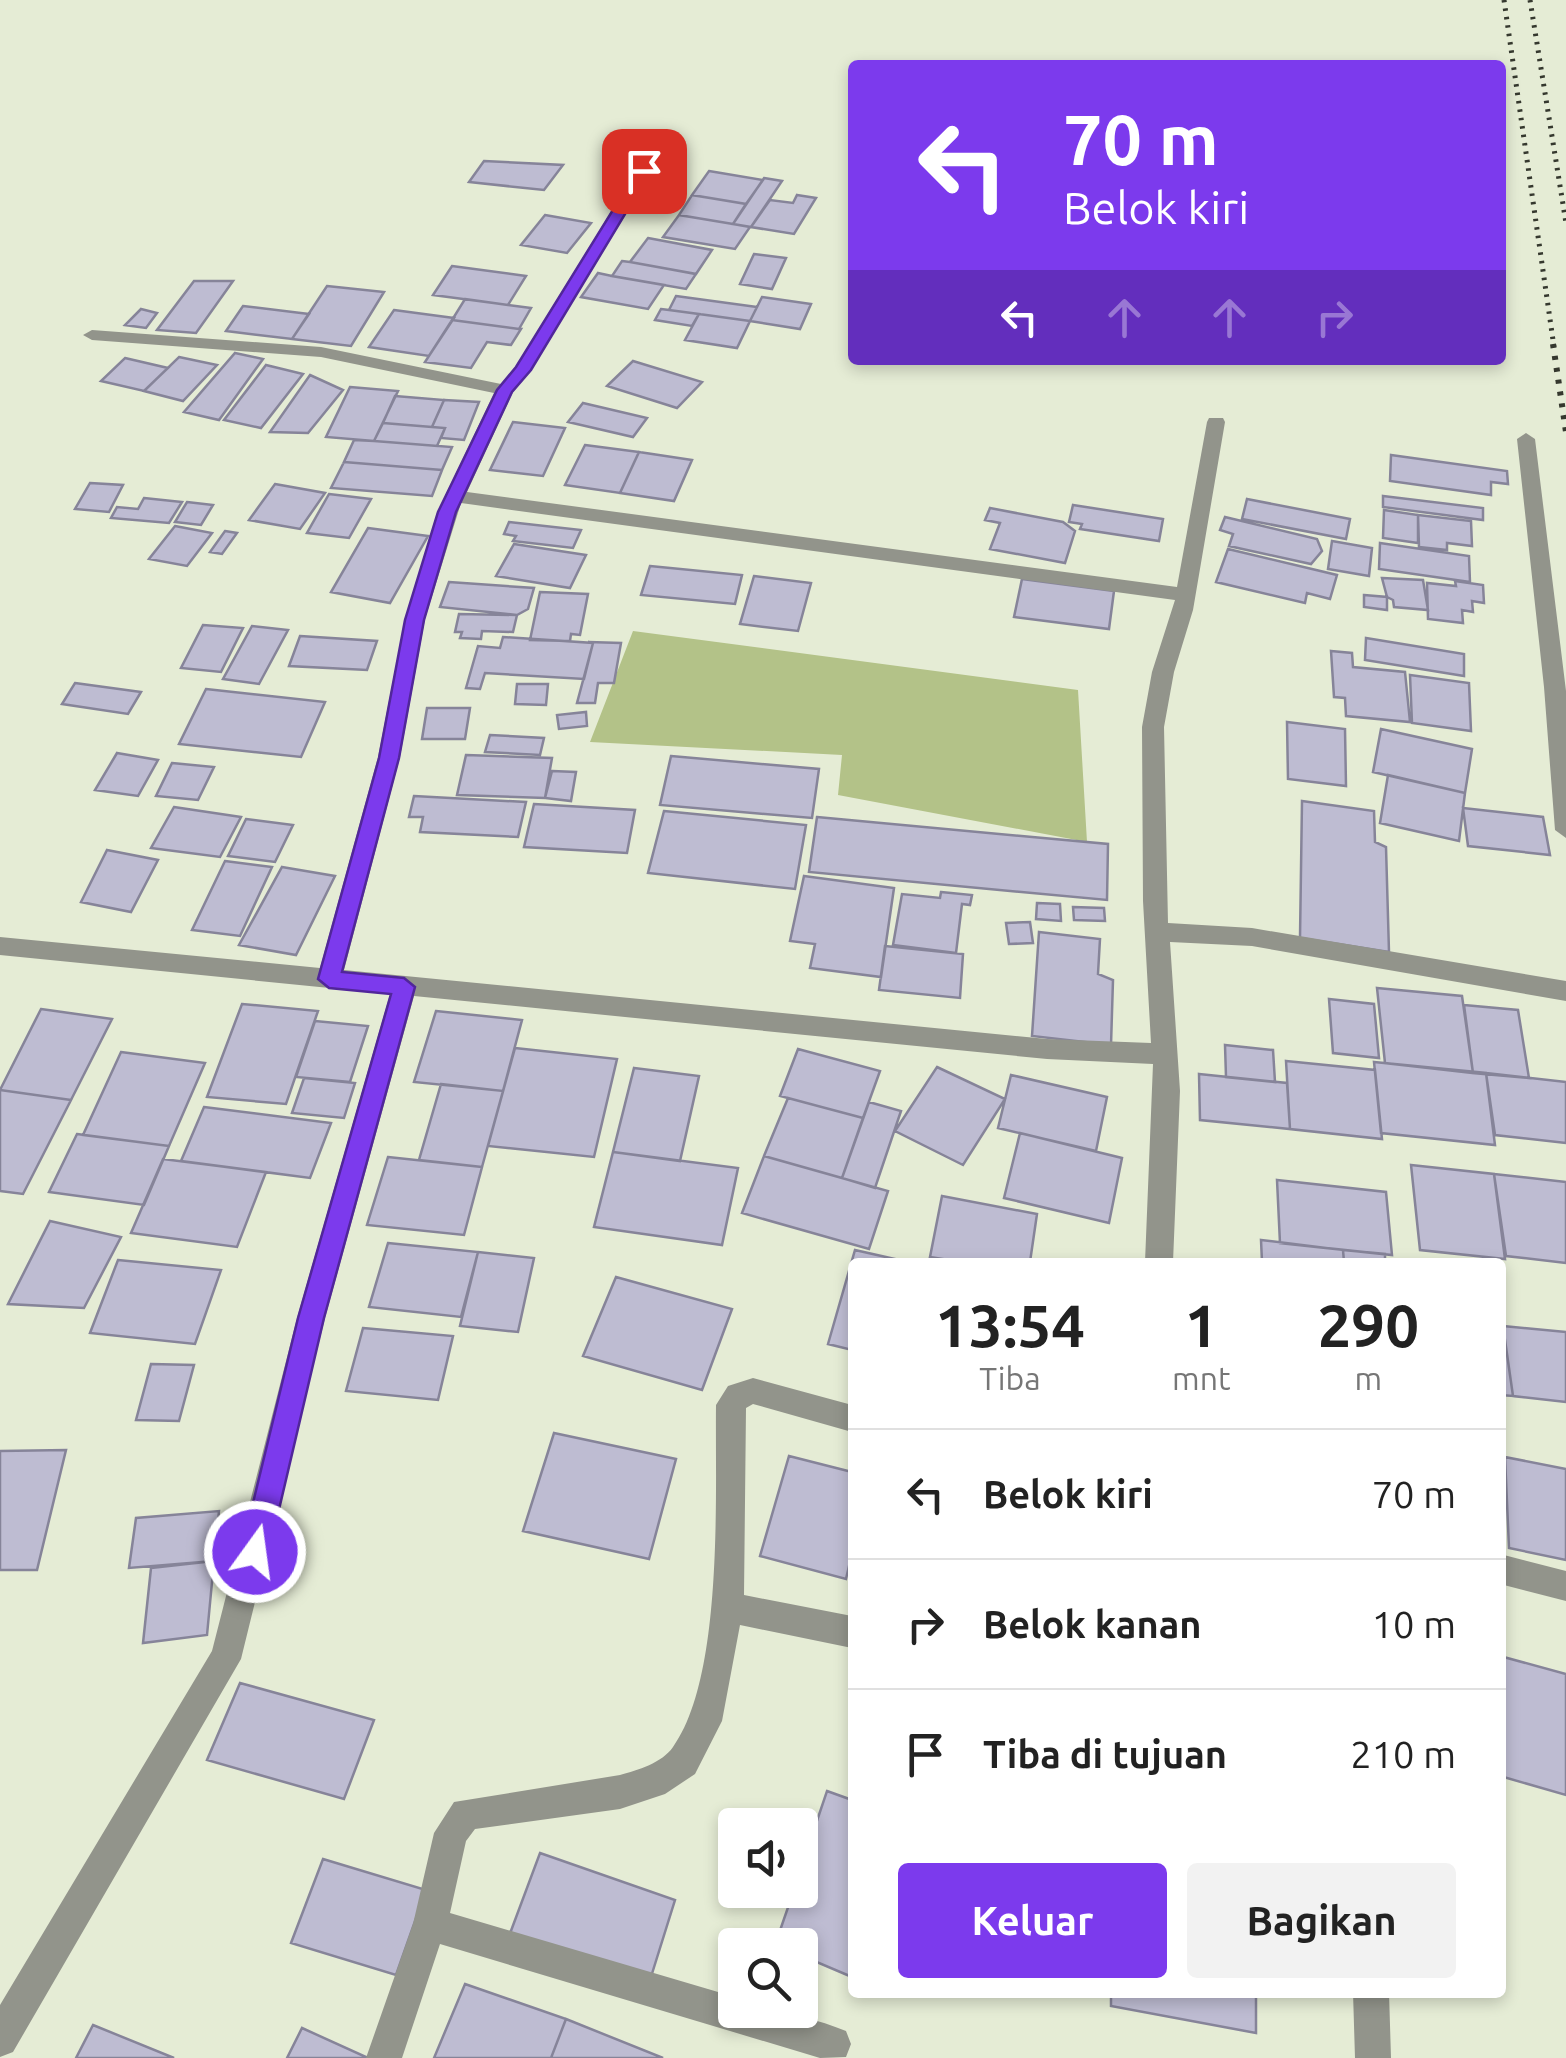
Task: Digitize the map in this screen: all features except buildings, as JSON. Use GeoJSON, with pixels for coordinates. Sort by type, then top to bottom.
{"type":"FeatureCollection","features":[{"type":"Feature","properties":{"kind":"street"},"geometry":{"type":"LineString","coordinates":[[329,979],[389,758],[415,620],[454,496],[505,390],[523,370],[644,171]]}},
{"type":"Feature","properties":{"kind":"street"},"geometry":{"type":"LineString","coordinates":[[92,335],[322,352],[505,390]]}},
{"type":"Feature","properties":{"kind":"street"},"geometry":{"type":"LineString","coordinates":[[1159,1258],[1166,1054],[1152,797],[1153,727],[1185,594],[1216,422]]}},
{"type":"Feature","properties":{"kind":"street"},"geometry":{"type":"LineString","coordinates":[[1526,439],[1555,687],[1566,830]]}},
{"type":"Feature","properties":{"kind":"street"},"geometry":{"type":"LineString","coordinates":[[454,496],[1185,594]]}},
{"type":"Feature","properties":{"kind":"street"},"geometry":{"type":"LineString","coordinates":[[1159,932],[1252,937],[1566,991]]}},
{"type":"Feature","properties":{"kind":"street"},"geometry":{"type":"LineString","coordinates":[[0,946],[1047,1049],[1166,1054]]}},
{"type":"Feature","properties":{"kind":"street"},"geometry":{"type":"LineString","coordinates":[[0,2038],[225,1658],[243,1600],[311,1318],[404,987]]}},
{"type":"Feature","properties":{"kind":"street"},"geometry":{"type":"LineString","coordinates":[[384,2058],[430,1924],[451,1832],[466,1814],[620,1792],[653,1782],[683,1762],[706,1720],[728,1607],[731,1405],[738,1395],[753,1391],[848,1417]]}},
{"type":"Feature","properties":{"kind":"street"},"geometry":{"type":"LineString","coordinates":[[1506,1571],[1566,1586]]}},
{"type":"Feature","properties":{"kind":"street"},"geometry":{"type":"LineString","coordinates":[[728,1607],[848,1631]]}},
{"type":"Feature","properties":{"kind":"street"},"geometry":{"type":"LineString","coordinates":[[430,1924],[833,2044]]}},
{"type":"Feature","properties":{"kind":"street"},"geometry":{"type":"LineString","coordinates":[[1371,1998],[1372,2058]]}},
{"type":"Feature","properties":{"kind":"green space"},"geometry":{"type":"Polygon","coordinates":[[[633,631],[1078,690],[1087,842],[838,795],[842,755],[590,742],[633,631]]]}},
{"type":"Feature","properties":{"kind":"railway"},"geometry":{"type":"LineString","coordinates":[[1504,0],[1554,347]]}},
{"type":"Feature","properties":{"kind":"railway"},"geometry":{"type":"LineString","coordinates":[[1530,0],[1566,223]]}},
{"type":"Feature","properties":{"kind":"railway"},"geometry":{"type":"LineString","coordinates":[[1553,344],[1566,432]]}},
{"type":"Feature","properties":{"kind":"route"},"geometry":{"type":"LineString","coordinates":[[255,1552],[311,1318],[404,987],[329,979],[389,758],[415,620],[447,512],[505,390],[523,370],[644,171]]}}]}
